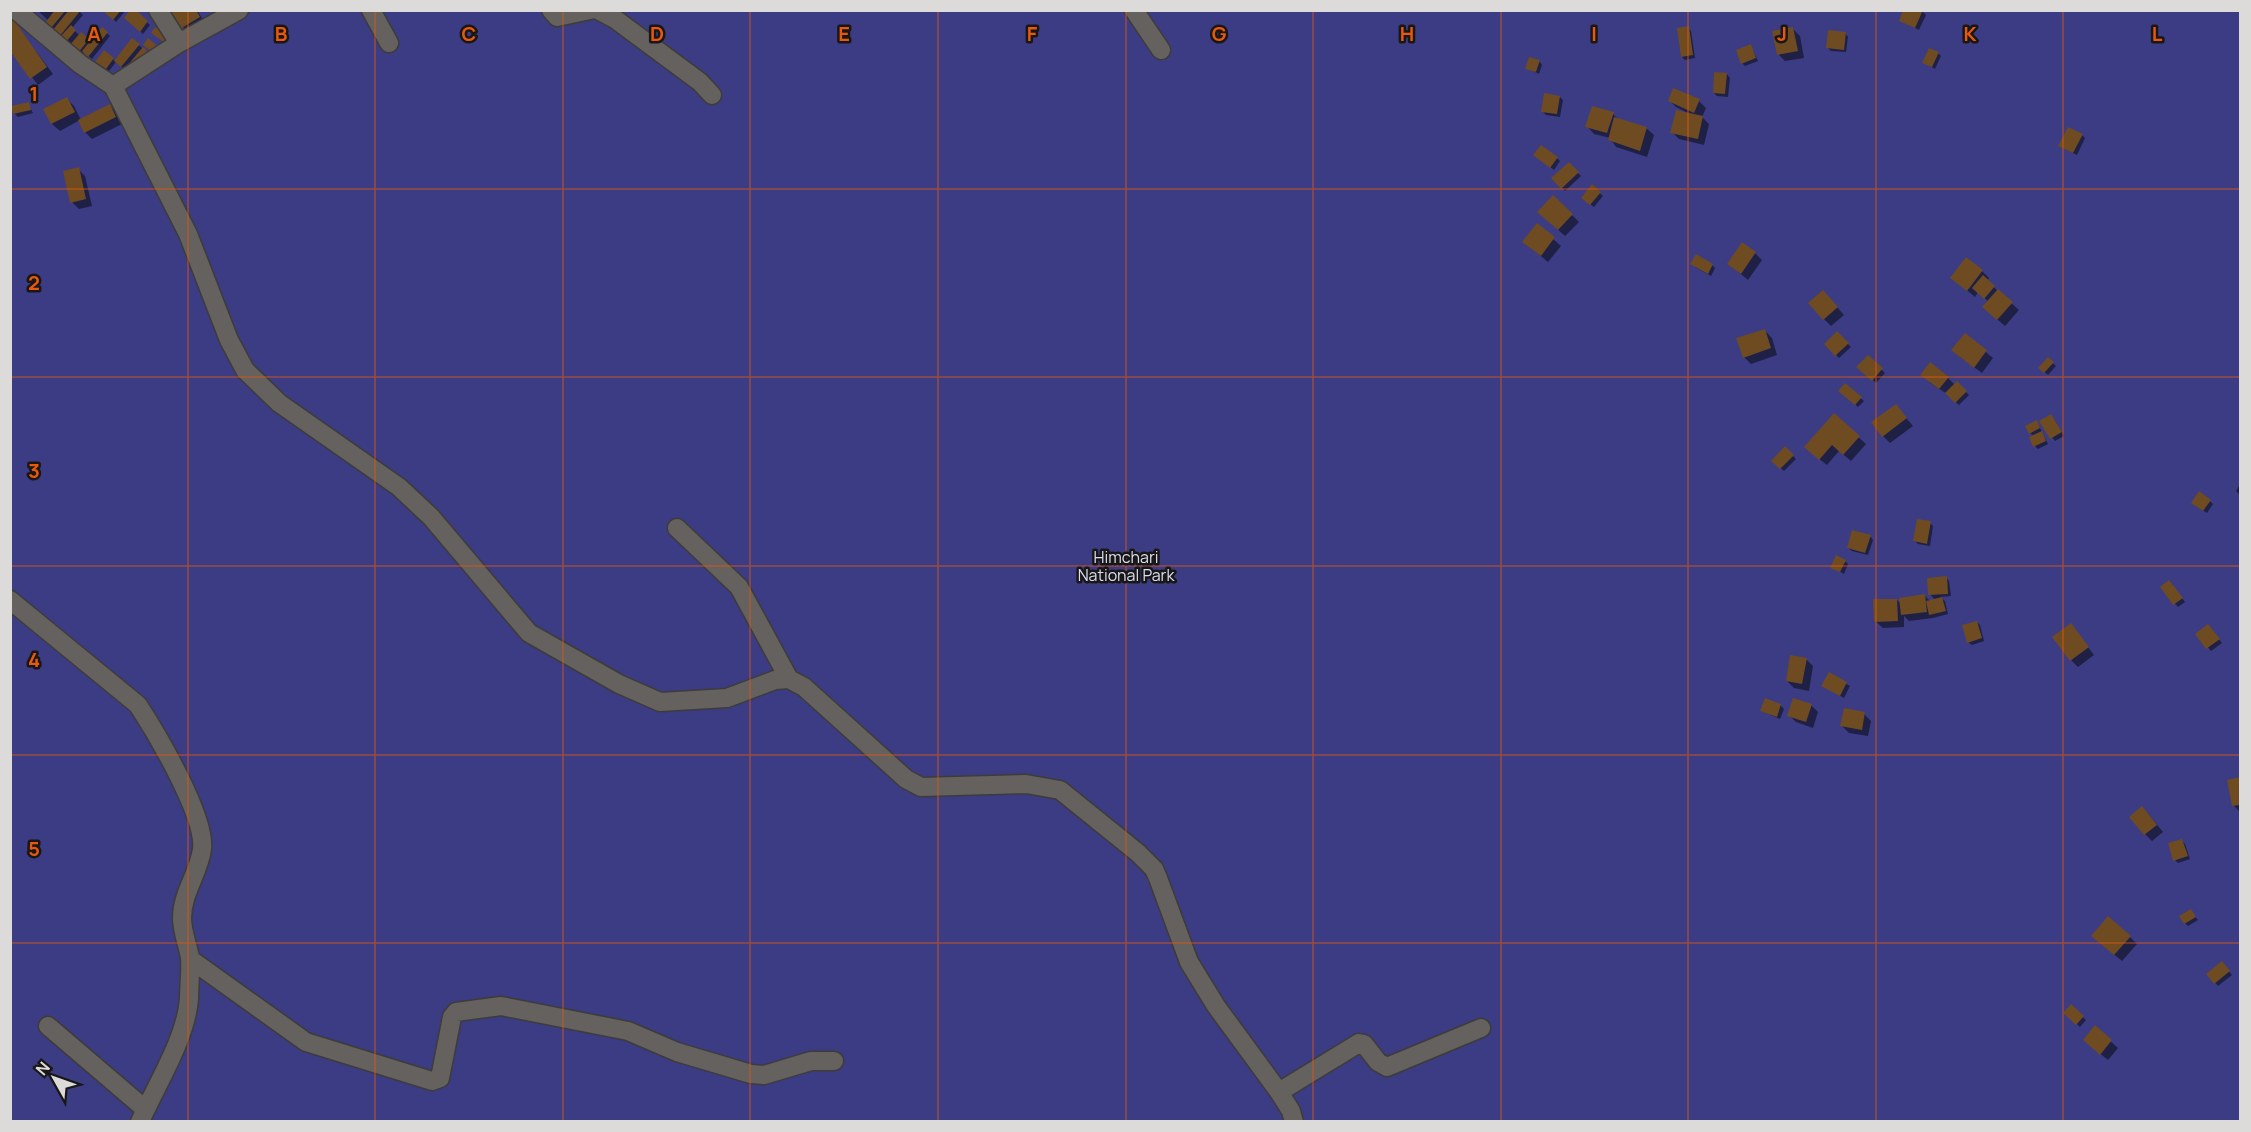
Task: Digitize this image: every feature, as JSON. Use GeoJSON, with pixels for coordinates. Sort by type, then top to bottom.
{"type":"FeatureCollection","features":[{"type":"Feature","properties":{"kind":"street"},"geometry":{"type":"LineString","coordinates":[[16,10],[80,64],[113,86],[188,234],[229,340],[245,370],[279,402],[399,487],[431,517],[529,633],[619,684],[660,702],[727,698],[775,680],[789,679],[804,687],[906,779],[921,787],[1026,784],[1060,790],[1154,868],[1189,962],[1216,1006],[1279,1092],[1291,1111],[1294,1122]]}},
{"type":"Feature","properties":{"kind":"street"},"geometry":{"type":"LineString","coordinates":[[159,10],[179,43]]}},
{"type":"Feature","properties":{"kind":"street"},"geometry":{"type":"LineString","coordinates":[[113,86],[179,43],[239,10]]}},
{"type":"Feature","properties":{"kind":"street"},"geometry":{"type":"LineString","coordinates":[[371,10],[389,43]]}},
{"type":"Feature","properties":{"kind":"street"},"geometry":{"type":"LineString","coordinates":[[551,10],[557,17],[590,10]]}},
{"type":"Feature","properties":{"kind":"street"},"geometry":{"type":"LineString","coordinates":[[598,10],[615,19],[700,82],[712,95]]}},
{"type":"Feature","properties":{"kind":"street"},"geometry":{"type":"LineString","coordinates":[[1134,10],[1161,50]]}},
{"type":"Feature","properties":{"kind":"street"},"geometry":{"type":"LineString","coordinates":[[677,528],[739,586],[789,679]]}},
{"type":"Feature","properties":{"kind":"street"},"geometry":{"type":"LineString","coordinates":[[10,600],[138,705],[152,727],[192,805],[202,832],[199,864],[183,900],[182,920],[190,959],[188,1002],[180,1032],[142,1115],[48,1026]]}},
{"type":"Feature","properties":{"kind":"street"},"geometry":{"type":"LineString","coordinates":[[190,959],[306,1042],[432,1081],[440,1078],[452,1017],[456,1012],[501,1006],[628,1031],[677,1052],[751,1074],[765,1075],[811,1061],[834,1061]]}},
{"type":"Feature","properties":{"kind":"street"},"geometry":{"type":"LineString","coordinates":[[1279,1092],[1359,1043],[1364,1044],[1378,1062],[1387,1067],[1481,1028]]}},
{"type":"Feature","properties":{"kind":"green space","name":"Himchari National Park"},"geometry":{"type":"Polygon","coordinates":[[[10,11],[2240,11],[2240,1121],[11,1121],[10,11]]]}},
{"type":"Feature","properties":{"kind":"building"},"geometry":{"type":"Polygon","coordinates":[[[55,10],[66,10],[51,28],[45,23],[55,10]]]}},
{"type":"Feature","properties":{"kind":"building"},"geometry":{"type":"Polygon","coordinates":[[[69,10],[81,10],[59,37],[52,31],[69,10]]]}},
{"type":"Feature","properties":{"kind":"building"},"geometry":{"type":"Polygon","coordinates":[[[107,10],[121,10],[113,20],[105,13],[107,10]]]}},
{"type":"Feature","properties":{"kind":"building"},"geometry":{"type":"Polygon","coordinates":[[[130,10],[136,10],[148,21],[140,32],[124,18],[130,10]]]}},
{"type":"Feature","properties":{"kind":"building"},"geometry":{"type":"Polygon","coordinates":[[[169,10],[196,10],[200,17],[180,29],[169,10]]]}},
{"type":"Feature","properties":{"kind":"building"},"geometry":{"type":"Polygon","coordinates":[[[1903,10],[1923,10],[1915,28],[1899,21],[1903,10]]]}},
{"type":"Feature","properties":{"kind":"building"},"geometry":{"type":"Polygon","coordinates":[[[12,17],[47,67],[30,79],[10,51],[12,17]]]}},
{"type":"Feature","properties":{"kind":"building"},"geometry":{"type":"Polygon","coordinates":[[[71,25],[76,30],[66,42],[60,37],[71,25]]]}},
{"type":"Feature","properties":{"kind":"building"},"geometry":{"type":"Polygon","coordinates":[[[1689,26],[1693,55],[1681,57],[1677,28],[1689,26]]]}},
{"type":"Feature","properties":{"kind":"building"},"geometry":{"type":"Polygon","coordinates":[[[102,27],[108,32],[88,57],[82,51],[102,27]]]}},
{"type":"Feature","properties":{"kind":"building"},"geometry":{"type":"Polygon","coordinates":[[[155,27],[168,36],[164,42],[151,33],[155,27]]]}},
{"type":"Feature","properties":{"kind":"building"},"geometry":{"type":"Polygon","coordinates":[[[1793,27],[1798,51],[1777,55],[1772,31],[1793,27]]]}},
{"type":"Feature","properties":{"kind":"building"},"geometry":{"type":"Polygon","coordinates":[[[1828,30],[1846,32],[1844,50],[1826,48],[1828,30]]]}},
{"type":"Feature","properties":{"kind":"building"},"geometry":{"type":"Polygon","coordinates":[[[81,32],[89,39],[78,53],[69,46],[81,32]]]}},
{"type":"Feature","properties":{"kind":"building"},"geometry":{"type":"Polygon","coordinates":[[[132,38],[140,44],[121,67],[114,61],[132,38]]]}},
{"type":"Feature","properties":{"kind":"building"},"geometry":{"type":"Polygon","coordinates":[[[148,38],[161,49],[156,55],[143,45],[148,38]]]}},
{"type":"Feature","properties":{"kind":"building"},"geometry":{"type":"Polygon","coordinates":[[[1751,44],[1756,58],[1741,64],[1736,50],[1751,44]]]}},
{"type":"Feature","properties":{"kind":"building"},"geometry":{"type":"Polygon","coordinates":[[[143,47],[148,52],[131,71],[126,67],[143,47]]]}},
{"type":"Feature","properties":{"kind":"building"},"geometry":{"type":"Polygon","coordinates":[[[1929,48],[1939,52],[1932,67],[1922,63],[1929,48]]]}},
{"type":"Feature","properties":{"kind":"building"},"geometry":{"type":"Polygon","coordinates":[[[104,50],[114,58],[106,69],[95,62],[104,50]]]}},
{"type":"Feature","properties":{"kind":"building"},"geometry":{"type":"Polygon","coordinates":[[[1529,57],[1540,60],[1536,72],[1525,69],[1529,57]]]}},
{"type":"Feature","properties":{"kind":"building"},"geometry":{"type":"Polygon","coordinates":[[[1714,72],[1727,73],[1725,94],[1713,93],[1714,72]]]}},
{"type":"Feature","properties":{"kind":"building"},"geometry":{"type":"Polygon","coordinates":[[[1673,88],[1700,99],[1694,113],[1668,101],[1673,88]]]}},
{"type":"Feature","properties":{"kind":"building"},"geometry":{"type":"Polygon","coordinates":[[[1544,93],[1560,96],[1557,114],[1541,112],[1544,93]]]}},
{"type":"Feature","properties":{"kind":"building"},"geometry":{"type":"Polygon","coordinates":[[[67,97],[75,112],[51,124],[43,109],[67,97]]]}},
{"type":"Feature","properties":{"kind":"building"},"geometry":{"type":"Polygon","coordinates":[[[29,102],[31,110],[13,114],[11,106],[29,102]]]}},
{"type":"Feature","properties":{"kind":"building"},"geometry":{"type":"Polygon","coordinates":[[[110,104],[116,117],[84,133],[78,120],[110,104]]]}},
{"type":"Feature","properties":{"kind":"building"},"geometry":{"type":"Polygon","coordinates":[[[1592,106],[1614,112],[1607,133],[1585,127],[1592,106]]]}},
{"type":"Feature","properties":{"kind":"building"},"geometry":{"type":"Polygon","coordinates":[[[1676,110],[1703,116],[1698,139],[1670,133],[1676,110]]]}},
{"type":"Feature","properties":{"kind":"building"},"geometry":{"type":"Polygon","coordinates":[[[1614,117],[1647,127],[1640,151],[1608,140],[1614,117]]]}},
{"type":"Feature","properties":{"kind":"building"},"geometry":{"type":"Polygon","coordinates":[[[2068,127],[2083,134],[2073,153],[2058,146],[2068,127]]]}},
{"type":"Feature","properties":{"kind":"building"},"geometry":{"type":"Polygon","coordinates":[[[1541,145],[1558,157],[1550,168],[1533,155],[1541,145]]]}},
{"type":"Feature","properties":{"kind":"building"},"geometry":{"type":"Polygon","coordinates":[[[1569,162],[1579,172],[1561,189],[1551,178],[1569,162]]]}},
{"type":"Feature","properties":{"kind":"building"},"geometry":{"type":"Polygon","coordinates":[[[79,167],[86,199],[70,203],[63,171],[79,167]]]}},
{"type":"Feature","properties":{"kind":"building"},"geometry":{"type":"Polygon","coordinates":[[[1592,184],[1601,192],[1590,205],[1581,198],[1592,184]]]}},
{"type":"Feature","properties":{"kind":"building"},"geometry":{"type":"Polygon","coordinates":[[[1553,195],[1573,214],[1558,230],[1537,212],[1553,195]]]}},
{"type":"Feature","properties":{"kind":"building"},"geometry":{"type":"Polygon","coordinates":[[[1537,223],[1555,237],[1541,256],[1522,242],[1537,223]]]}},
{"type":"Feature","properties":{"kind":"building"},"geometry":{"type":"Polygon","coordinates":[[[1742,242],[1756,252],[1741,274],[1727,264],[1742,242]]]}},
{"type":"Feature","properties":{"kind":"building"},"geometry":{"type":"Polygon","coordinates":[[[1696,254],[1713,264],[1708,274],[1690,264],[1696,254]]]}},
{"type":"Feature","properties":{"kind":"building"},"geometry":{"type":"Polygon","coordinates":[[[1966,257],[1983,270],[1967,291],[1950,278],[1966,257]]]}},
{"type":"Feature","properties":{"kind":"building"},"geometry":{"type":"Polygon","coordinates":[[[1983,275],[1995,286],[1984,299],[1972,288],[1983,275]]]}},
{"type":"Feature","properties":{"kind":"building"},"geometry":{"type":"Polygon","coordinates":[[[1998,289],[2013,302],[1997,320],[1982,307],[1998,289]]]}},
{"type":"Feature","properties":{"kind":"building"},"geometry":{"type":"Polygon","coordinates":[[[1823,290],[1838,307],[1823,320],[1808,303],[1823,290]]]}},
{"type":"Feature","properties":{"kind":"building"},"geometry":{"type":"Polygon","coordinates":[[[1765,329],[1771,348],[1743,358],[1736,338],[1765,329]]]}},
{"type":"Feature","properties":{"kind":"building"},"geometry":{"type":"Polygon","coordinates":[[[1837,331],[1849,343],[1835,356],[1824,344],[1837,331]]]}},
{"type":"Feature","properties":{"kind":"building"},"geometry":{"type":"Polygon","coordinates":[[[1965,333],[1987,350],[1974,368],[1951,350],[1965,333]]]}},
{"type":"Feature","properties":{"kind":"building"},"geometry":{"type":"Polygon","coordinates":[[[1868,355],[1883,368],[1872,381],[1856,367],[1868,355]]]}},
{"type":"Feature","properties":{"kind":"building"},"geometry":{"type":"Polygon","coordinates":[[[2048,357],[2054,362],[2044,373],[2038,368],[2048,357]]]}},
{"type":"Feature","properties":{"kind":"building"},"geometry":{"type":"Polygon","coordinates":[[[1930,362],[1949,377],[1939,389],[1920,375],[1930,362]]]}},
{"type":"Feature","properties":{"kind":"building"},"geometry":{"type":"Polygon","coordinates":[[[1957,381],[1967,391],[1955,403],[1945,393],[1957,381]]]}},
{"type":"Feature","properties":{"kind":"building"},"geometry":{"type":"Polygon","coordinates":[[[1845,383],[1862,397],[1855,405],[1838,391],[1845,383]]]}},
{"type":"Feature","properties":{"kind":"building"},"geometry":{"type":"Polygon","coordinates":[[[1896,404],[1907,418],[1882,437],[1871,422],[1896,404]]]}},
{"type":"Feature","properties":{"kind":"building"},"geometry":{"type":"Polygon","coordinates":[[[1834,413],[1860,436],[1843,455],[1832,445],[1819,460],[1804,447],[1834,413]]]}},
{"type":"Feature","properties":{"kind":"building"},"geometry":{"type":"Polygon","coordinates":[[[2051,414],[2062,432],[2050,439],[2039,421],[2051,414]]]}},
{"type":"Feature","properties":{"kind":"building"},"geometry":{"type":"Polygon","coordinates":[[[2037,420],[2040,428],[2029,434],[2025,426],[2037,420]]]}},
{"type":"Feature","properties":{"kind":"building"},"geometry":{"type":"Polygon","coordinates":[[[2042,431],[2046,441],[2033,447],[2029,437],[2042,431]]]}},
{"type":"Feature","properties":{"kind":"building"},"geometry":{"type":"Polygon","coordinates":[[[1785,446],[1794,455],[1780,469],[1771,461],[1785,446]]]}},
{"type":"Feature","properties":{"kind":"building"},"geometry":{"type":"Polygon","coordinates":[[[2199,491],[2211,500],[2203,511],[2191,503],[2199,491]]]}},
{"type":"Feature","properties":{"kind":"building"},"geometry":{"type":"Polygon","coordinates":[[[1917,519],[1931,521],[1927,544],[1913,541],[1917,519]]]}},
{"type":"Feature","properties":{"kind":"building"},"geometry":{"type":"Polygon","coordinates":[[[1852,530],[1871,535],[1865,553],[1847,548],[1852,530]]]}},
{"type":"Feature","properties":{"kind":"building"},"geometry":{"type":"Polygon","coordinates":[[[1836,555],[1846,560],[1840,572],[1830,568],[1836,555]]]}},
{"type":"Feature","properties":{"kind":"building"},"geometry":{"type":"Polygon","coordinates":[[[1947,576],[1948,594],[1928,595],[1927,578],[1947,576]]]}},
{"type":"Feature","properties":{"kind":"building"},"geometry":{"type":"Polygon","coordinates":[[[2169,580],[2183,598],[2173,605],[2160,587],[2169,580]]]}},
{"type":"Feature","properties":{"kind":"building"},"geometry":{"type":"Polygon","coordinates":[[[1925,594],[1927,612],[1901,615],[1899,598],[1925,594]]]}},
{"type":"Feature","properties":{"kind":"building"},"geometry":{"type":"Polygon","coordinates":[[[1942,597],[1946,611],[1929,615],[1926,601],[1942,597]]]}},
{"type":"Feature","properties":{"kind":"building"},"geometry":{"type":"Polygon","coordinates":[[[1873,599],[1897,599],[1898,621],[1874,622],[1873,599]]]}},
{"type":"Feature","properties":{"kind":"building"},"geometry":{"type":"Polygon","coordinates":[[[1977,621],[1982,638],[1967,643],[1962,625],[1977,621]]]}},
{"type":"Feature","properties":{"kind":"building"},"geometry":{"type":"Polygon","coordinates":[[[2071,623],[2089,647],[2070,661],[2052,637],[2071,623]]]}},
{"type":"Feature","properties":{"kind":"building"},"geometry":{"type":"Polygon","coordinates":[[[2208,624],[2220,639],[2206,649],[2195,634],[2208,624]]]}},
{"type":"Feature","properties":{"kind":"building"},"geometry":{"type":"Polygon","coordinates":[[[1790,655],[1807,658],[1802,684],[1786,681],[1790,655]]]}},
{"type":"Feature","properties":{"kind":"building"},"geometry":{"type":"Polygon","coordinates":[[[1829,672],[1847,682],[1840,696],[1821,686],[1829,672]]]}},
{"type":"Feature","properties":{"kind":"building"},"geometry":{"type":"Polygon","coordinates":[[[1765,698],[1781,704],[1777,717],[1760,711],[1765,698]]]}},
{"type":"Feature","properties":{"kind":"building"},"geometry":{"type":"Polygon","coordinates":[[[1793,698],[1812,704],[1806,722],[1787,716],[1793,698]]]}},
{"type":"Feature","properties":{"kind":"building"},"geometry":{"type":"Polygon","coordinates":[[[1844,708],[1865,712],[1862,730],[1840,726],[1844,708]]]}},
{"type":"Feature","properties":{"kind":"building"},"geometry":{"type":"Polygon","coordinates":[[[2240,777],[2240,805],[2232,806],[2227,780],[2240,777]]]}},
{"type":"Feature","properties":{"kind":"building"},"geometry":{"type":"Polygon","coordinates":[[[2142,806],[2157,825],[2144,835],[2129,817],[2142,806]]]}},
{"type":"Feature","properties":{"kind":"building"},"geometry":{"type":"Polygon","coordinates":[[[2182,839],[2188,856],[2173,861],[2168,843],[2182,839]]]}},
{"type":"Feature","properties":{"kind":"building"},"geometry":{"type":"Polygon","coordinates":[[[2191,909],[2196,917],[2184,924],[2179,916],[2191,909]]]}},
{"type":"Feature","properties":{"kind":"building"},"geometry":{"type":"Polygon","coordinates":[[[2108,916],[2131,936],[2114,955],[2091,936],[2108,916]]]}},
{"type":"Feature","properties":{"kind":"building"},"geometry":{"type":"Polygon","coordinates":[[[2222,961],[2230,971],[2214,984],[2206,974],[2222,961]]]}},
{"type":"Feature","properties":{"kind":"building"},"geometry":{"type":"Polygon","coordinates":[[[2071,1004],[2084,1016],[2076,1025],[2063,1013],[2071,1004]]]}},
{"type":"Feature","properties":{"kind":"building"},"geometry":{"type":"Polygon","coordinates":[[[2095,1025],[2112,1040],[2100,1055],[2083,1040],[2095,1025]]]}}]}
